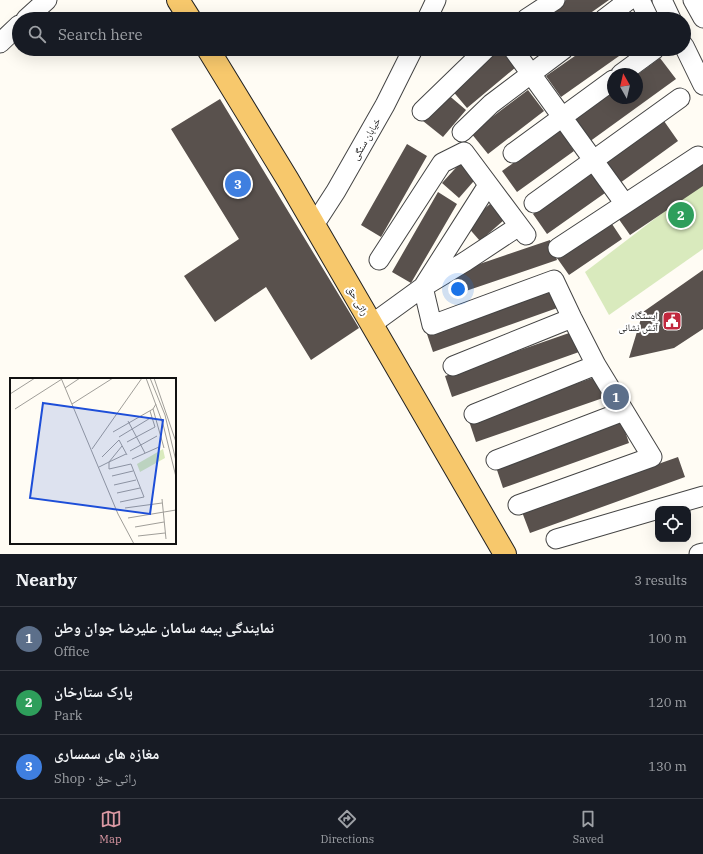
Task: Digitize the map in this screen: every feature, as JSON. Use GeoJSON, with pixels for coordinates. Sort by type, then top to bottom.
{"type":"FeatureCollection","features":[{"type":"Feature","properties":{"kind":"main road"},"geometry":{"type":"LineString","coordinates":[[178,0],[186,12]]}},
{"type":"Feature","properties":{"kind":"main road","name":"راثی حق"},"geometry":{"type":"LineString","coordinates":[[212,56],[288,180],[505,554]]}},
{"type":"Feature","properties":{"kind":"street"},"geometry":{"type":"LineString","coordinates":[[34,12],[47,0]]}},
{"type":"Feature","properties":{"kind":"street"},"geometry":{"type":"LineString","coordinates":[[430,12],[436,0]]}},
{"type":"Feature","properties":{"kind":"street"},"geometry":{"type":"LineString","coordinates":[[537,12],[555,0]]}},
{"type":"Feature","properties":{"kind":"street"},"geometry":{"type":"LineString","coordinates":[[614,12],[630,0]]}},
{"type":"Feature","properties":{"kind":"street"},"geometry":{"type":"LineString","coordinates":[[640,0],[646,12]]}},
{"type":"Feature","properties":{"kind":"street"},"geometry":{"type":"LineString","coordinates":[[662,0],[668,12]]}},
{"type":"Feature","properties":{"kind":"street"},"geometry":{"type":"LineString","coordinates":[[693,0],[703,18]]}},
{"type":"Feature","properties":{"kind":"street"},"geometry":{"type":"LineString","coordinates":[[0,43],[12,32]]}},
{"type":"Feature","properties":{"kind":"street","name":"خیابان سنگی"},"geometry":{"type":"LineString","coordinates":[[314,226],[336,191],[385,105],[410,56]]}},
{"type":"Feature","properties":{"kind":"street"},"geometry":{"type":"LineString","coordinates":[[422,111],[479,56]]}},
{"type":"Feature","properties":{"kind":"street"},"geometry":{"type":"LineString","coordinates":[[518,56],[625,204]]}},
{"type":"Feature","properties":{"kind":"street"},"geometry":{"type":"LineString","coordinates":[[462,132],[491,104],[555,56]]}},
{"type":"Feature","properties":{"kind":"street"},"geometry":{"type":"LineString","coordinates":[[629,68],[645,56]]}},
{"type":"Feature","properties":{"kind":"street"},"geometry":{"type":"LineString","coordinates":[[689,56],[703,86]]}},
{"type":"Feature","properties":{"kind":"street"},"geometry":{"type":"LineString","coordinates":[[513,153],[607,84]]}},
{"type":"Feature","properties":{"kind":"street"},"geometry":{"type":"LineString","coordinates":[[534,203],[680,98]]}},
{"type":"Feature","properties":{"kind":"street"},"geometry":{"type":"LineString","coordinates":[[372,324],[423,287],[466,261],[523,231],[464,152],[442,163],[379,260]]}},
{"type":"Feature","properties":{"kind":"street"},"geometry":{"type":"LineString","coordinates":[[558,248],[698,156]]}},
{"type":"Feature","properties":{"kind":"street"},"geometry":{"type":"LineString","coordinates":[[488,185],[423,287],[432,325],[554,280],[596,365],[652,457],[518,505]]}},
{"type":"Feature","properties":{"kind":"street"},"geometry":{"type":"LineString","coordinates":[[452,366],[572,318]]}},
{"type":"Feature","properties":{"kind":"street"},"geometry":{"type":"LineString","coordinates":[[474,414],[596,365]]}},
{"type":"Feature","properties":{"kind":"street"},"geometry":{"type":"LineString","coordinates":[[496,460],[624,411]]}},
{"type":"Feature","properties":{"kind":"street"},"geometry":{"type":"LineString","coordinates":[[556,539],[703,496]]}},
{"type":"Feature","properties":{"kind":"street"},"geometry":{"type":"LineString","coordinates":[[699,554],[703,553]]}},
{"type":"Feature","properties":{"kind":"green space"},"geometry":{"type":"Polygon","coordinates":[[[703,182],[703,249],[609,315],[585,272],[703,182]]]}},
{"type":"Feature","properties":{"kind":"building"},"geometry":{"type":"Polygon","coordinates":[[[566,0],[609,0],[592,12],[550,12],[566,0]]]}},
{"type":"Feature","properties":{"kind":"building"},"geometry":{"type":"Polygon","coordinates":[[[491,56],[517,56],[522,62],[467,108],[451,89],[491,56]]]}},
{"type":"Feature","properties":{"kind":"building"},"geometry":{"type":"Polygon","coordinates":[[[575,56],[619,56],[561,97],[546,76],[575,56]]]}},
{"type":"Feature","properties":{"kind":"building"},"geometry":{"type":"Polygon","coordinates":[[[660,58],[676,79],[643,103],[643,71],[660,58]]]}},
{"type":"Feature","properties":{"kind":"building"},"geometry":{"type":"Polygon","coordinates":[[[528,90],[544,111],[488,154],[471,133],[528,90]]]}},
{"type":"Feature","properties":{"kind":"building"},"geometry":{"type":"Polygon","coordinates":[[[446,93],[466,110],[443,137],[423,121],[446,93]]]}},
{"type":"Feature","properties":{"kind":"building"},"geometry":{"type":"Polygon","coordinates":[[[607,96],[607,104],[641,104],[589,142],[573,121],[607,96]]]}},
{"type":"Feature","properties":{"kind":"building"},"geometry":{"type":"Polygon","coordinates":[[[220,99],[359,328],[311,360],[266,287],[215,322],[184,276],[239,239],[171,129],[220,99]]]}},
{"type":"Feature","properties":{"kind":"building"},"geometry":{"type":"Polygon","coordinates":[[[664,121],[678,141],[620,183],[606,163],[664,121]]]}},
{"type":"Feature","properties":{"kind":"building"},"geometry":{"type":"Polygon","coordinates":[[[560,130],[574,151],[517,192],[502,171],[560,130]]]}},
{"type":"Feature","properties":{"kind":"building"},"geometry":{"type":"Polygon","coordinates":[[[407,144],[427,156],[381,237],[361,225],[407,144]]]}},
{"type":"Feature","properties":{"kind":"building"},"geometry":{"type":"Polygon","coordinates":[[[463,160],[480,174],[459,198],[442,183],[463,160]]]}},
{"type":"Feature","properties":{"kind":"building"},"geometry":{"type":"Polygon","coordinates":[[[703,163],[703,186],[630,235],[618,218],[703,163]]]}},
{"type":"Feature","properties":{"kind":"building"},"geometry":{"type":"Polygon","coordinates":[[[591,173],[605,193],[547,234],[533,214],[591,173]]]}},
{"type":"Feature","properties":{"kind":"building"},"geometry":{"type":"Polygon","coordinates":[[[438,192],[457,204],[411,283],[392,272],[438,192]]]}},
{"type":"Feature","properties":{"kind":"building"},"geometry":{"type":"Polygon","coordinates":[[[490,204],[504,220],[480,241],[466,225],[490,204]]]}},
{"type":"Feature","properties":{"kind":"building"},"geometry":{"type":"Polygon","coordinates":[[[610,221],[622,239],[569,275],[557,258],[610,221]]]}},
{"type":"Feature","properties":{"kind":"building"},"geometry":{"type":"Polygon","coordinates":[[[550,240],[557,260],[460,293],[453,273],[550,240]]]}},
{"type":"Feature","properties":{"kind":"building","name":"ایستگاه آتش نشانی"},"geometry":{"type":"Polygon","coordinates":[[[703,270],[703,329],[674,348],[629,358],[643,312],[703,270]]]}},
{"type":"Feature","properties":{"kind":"building"},"geometry":{"type":"Polygon","coordinates":[[[553,287],[560,307],[433,352],[426,331],[553,287]]]}},
{"type":"Feature","properties":{"kind":"building"},"geometry":{"type":"Polygon","coordinates":[[[572,332],[579,352],[452,397],[445,376],[572,332]]]}},
{"type":"Feature","properties":{"kind":"building"},"geometry":{"type":"Polygon","coordinates":[[[595,377],[603,398],[476,442],[469,421],[595,377]]]}},
{"type":"Feature","properties":{"kind":"building"},"geometry":{"type":"Polygon","coordinates":[[[622,422],[629,443],[503,488],[496,467],[622,422]]]}},
{"type":"Feature","properties":{"kind":"building"},"geometry":{"type":"Polygon","coordinates":[[[678,457],[685,477],[530,533],[522,512],[678,457]]]}},
{"type":"Feature","properties":{"kind":"place","name":"مغازه های سمساری"},"geometry":{"type":"Point","coordinates":[238,184]}},
{"type":"Feature","properties":{"kind":"place","name":"پارک ستارخان"},"geometry":{"type":"Point","coordinates":[681,215]}},
{"type":"Feature","properties":{"kind":"place","name":"ایستگاه آتش نشانی"},"geometry":{"type":"Point","coordinates":[672,321]}},
{"type":"Feature","properties":{"kind":"place","name":"نمایندگی بیمه سامان علیرضا جوان وطن"},"geometry":{"type":"Point","coordinates":[616,397]}}]}
